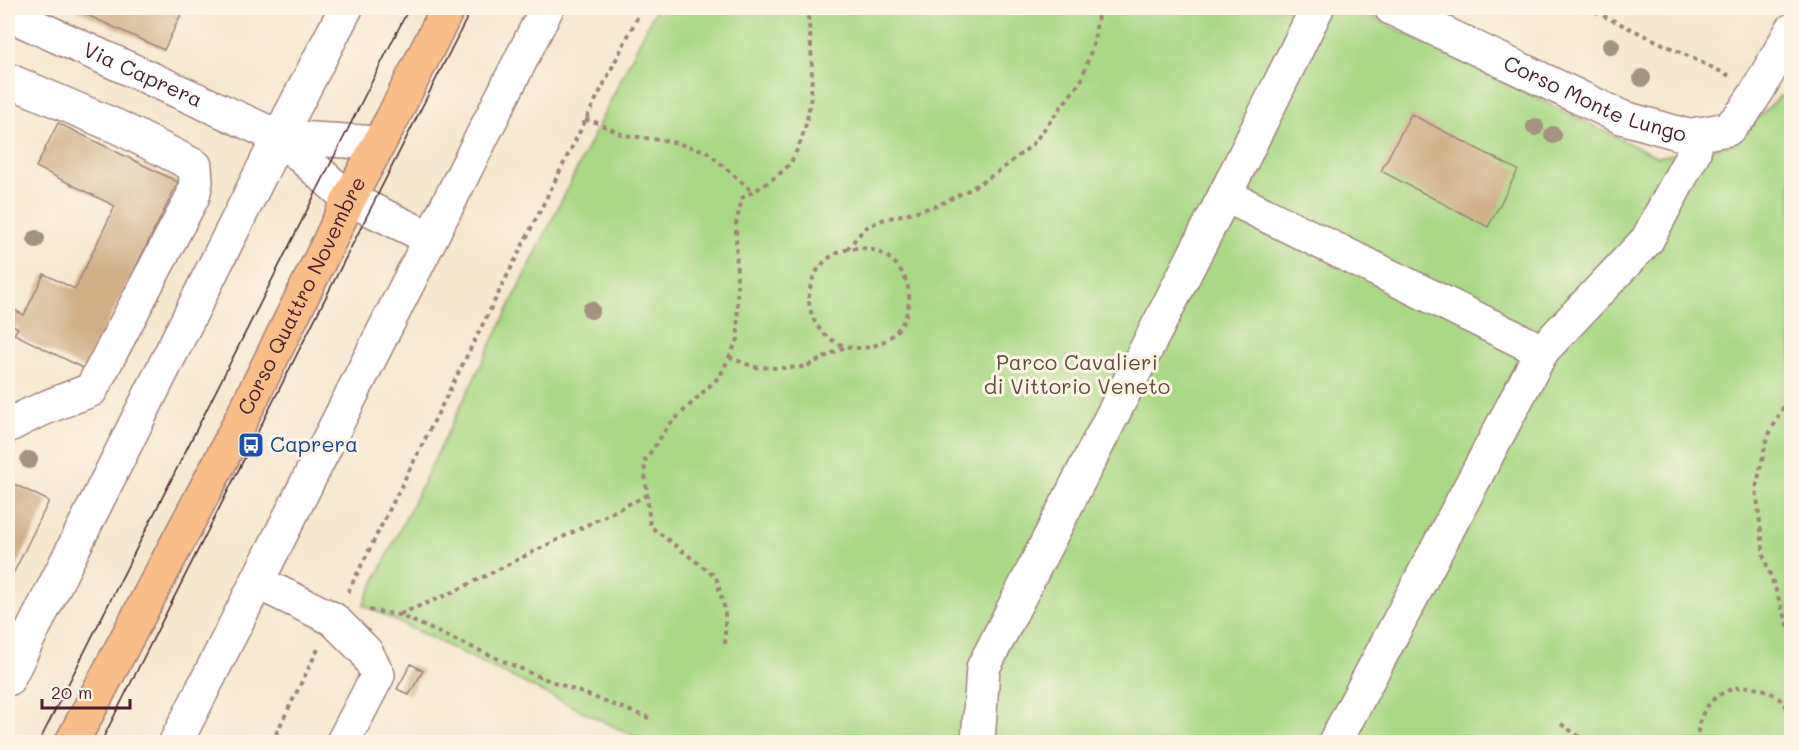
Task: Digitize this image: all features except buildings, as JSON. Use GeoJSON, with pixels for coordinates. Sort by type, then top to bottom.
{"type":"FeatureCollection","features":[{"type":"Feature","properties":{"kind":"main road","name":"Corso Quattro Novembre"},"geometry":{"type":"LineString","coordinates":[[72,742],[221,460],[349,199],[448,8]]}},
{"type":"Feature","properties":{"kind":"street"},"geometry":{"type":"LineString","coordinates":[[8,679],[346,8]]}},
{"type":"Feature","properties":{"kind":"street"},"geometry":{"type":"LineString","coordinates":[[176,742],[547,8]]}},
{"type":"Feature","properties":{"kind":"street"},"geometry":{"type":"LineString","coordinates":[[978,742],[983,668],[1225,195],[1317,8]]}},
{"type":"Feature","properties":{"kind":"street","name":"Corso Monte Lungo"},"geometry":{"type":"LineString","coordinates":[[1391,8],[1621,117],[1688,136],[1728,129],[1743,113],[1758,90],[1791,30]]}},
{"type":"Feature","properties":{"kind":"street","name":"Via Caprera"},"geometry":{"type":"LineString","coordinates":[[8,14],[279,138],[349,199],[430,238]]}},
{"type":"Feature","properties":{"kind":"street"},"geometry":{"type":"LineString","coordinates":[[8,80],[118,127],[195,166],[196,182],[192,196],[91,390],[53,404],[8,426]]}},
{"type":"Feature","properties":{"kind":"street"},"geometry":{"type":"LineString","coordinates":[[1335,742],[1542,351],[1647,240],[1694,152],[1696,134]]}},
{"type":"Feature","properties":{"kind":"street","name":"Via Caprera"},"geometry":{"type":"LineString","coordinates":[[279,138],[379,143]]}},
{"type":"Feature","properties":{"kind":"street"},"geometry":{"type":"LineString","coordinates":[[1225,195],[1542,351]]}},
{"type":"Feature","properties":{"kind":"street"},"geometry":{"type":"LineString","coordinates":[[257,582],[337,612],[366,652],[378,675],[343,742]]}},
{"type":"Feature","properties":{"kind":"path"},"geometry":{"type":"LineString","coordinates":[[273,742],[642,8]]}},
{"type":"Feature","properties":{"kind":"path"},"geometry":{"type":"LineString","coordinates":[[725,644],[725,610],[716,577],[650,526],[644,462],[669,425],[720,376],[738,339],[736,224],[742,198],[767,183],[789,165],[800,141],[808,114],[812,81],[812,50],[807,8]]}},
{"type":"Feature","properties":{"kind":"path"},"geometry":{"type":"LineString","coordinates":[[848,249],[865,228],[882,220],[936,206],[998,172],[1032,145],[1081,81],[1094,42],[1100,8]]}},
{"type":"Feature","properties":{"kind":"path"},"geometry":{"type":"LineString","coordinates":[[1587,8],[1758,90]]}},
{"type":"Feature","properties":{"kind":"path"},"geometry":{"type":"LineString","coordinates":[[585,120],[593,121],[623,135],[668,141],[706,151],[753,192]]}},
{"type":"Feature","properties":{"kind":"path"},"geometry":{"type":"LineString","coordinates":[[864,248],[880,252],[894,262],[904,275],[909,291],[909,307],[903,323],[892,336],[878,345],[862,348],[845,347],[830,340],[819,328],[811,313],[808,297],[812,281],[820,267],[832,255],[848,249],[864,248]]}},
{"type":"Feature","properties":{"kind":"path"},"geometry":{"type":"LineString","coordinates":[[729,357],[754,367],[779,369],[805,366],[845,347]]}},
{"type":"Feature","properties":{"kind":"path"},"geometry":{"type":"LineString","coordinates":[[1791,391],[1767,438],[1756,488],[1764,557],[1791,636]]}},
{"type":"Feature","properties":{"kind":"path"},"geometry":{"type":"LineString","coordinates":[[399,615],[449,594],[647,495]]}},
{"type":"Feature","properties":{"kind":"path"},"geometry":{"type":"LineString","coordinates":[[337,612],[399,615],[535,675],[649,718]]}},
{"type":"Feature","properties":{"kind":"path"},"geometry":{"type":"LineString","coordinates":[[1698,742],[1697,731],[1701,715],[1711,701],[1725,691],[1742,686],[1759,688],[1774,694],[1787,706],[1791,715]]}},
{"type":"Feature","properties":{"kind":"path"},"geometry":{"type":"LineString","coordinates":[[1787,706],[1791,702]]}},
{"type":"Feature","properties":{"kind":"path"},"geometry":{"type":"LineString","coordinates":[[1561,724],[1587,742]]}},
{"type":"Feature","properties":{"kind":"green space","name":"Parco Cavalieri di Vittorio Veneto"},"geometry":{"type":"Polygon","coordinates":[[[656,8],[1354,8],[1657,157],[1731,145],[1780,96],[1791,101],[1791,742],[646,742],[363,605],[656,8]]]}},
{"type":"Feature","properties":{"kind":"tram line"},"geometry":{"type":"LineString","coordinates":[[39,742],[409,8]]}},
{"type":"Feature","properties":{"kind":"tram line"},"geometry":{"type":"LineString","coordinates":[[101,742],[472,8]]}},
{"type":"Feature","properties":{"kind":"place","name":"Caprera"},"geometry":{"type":"Point","coordinates":[251,445]}}]}
